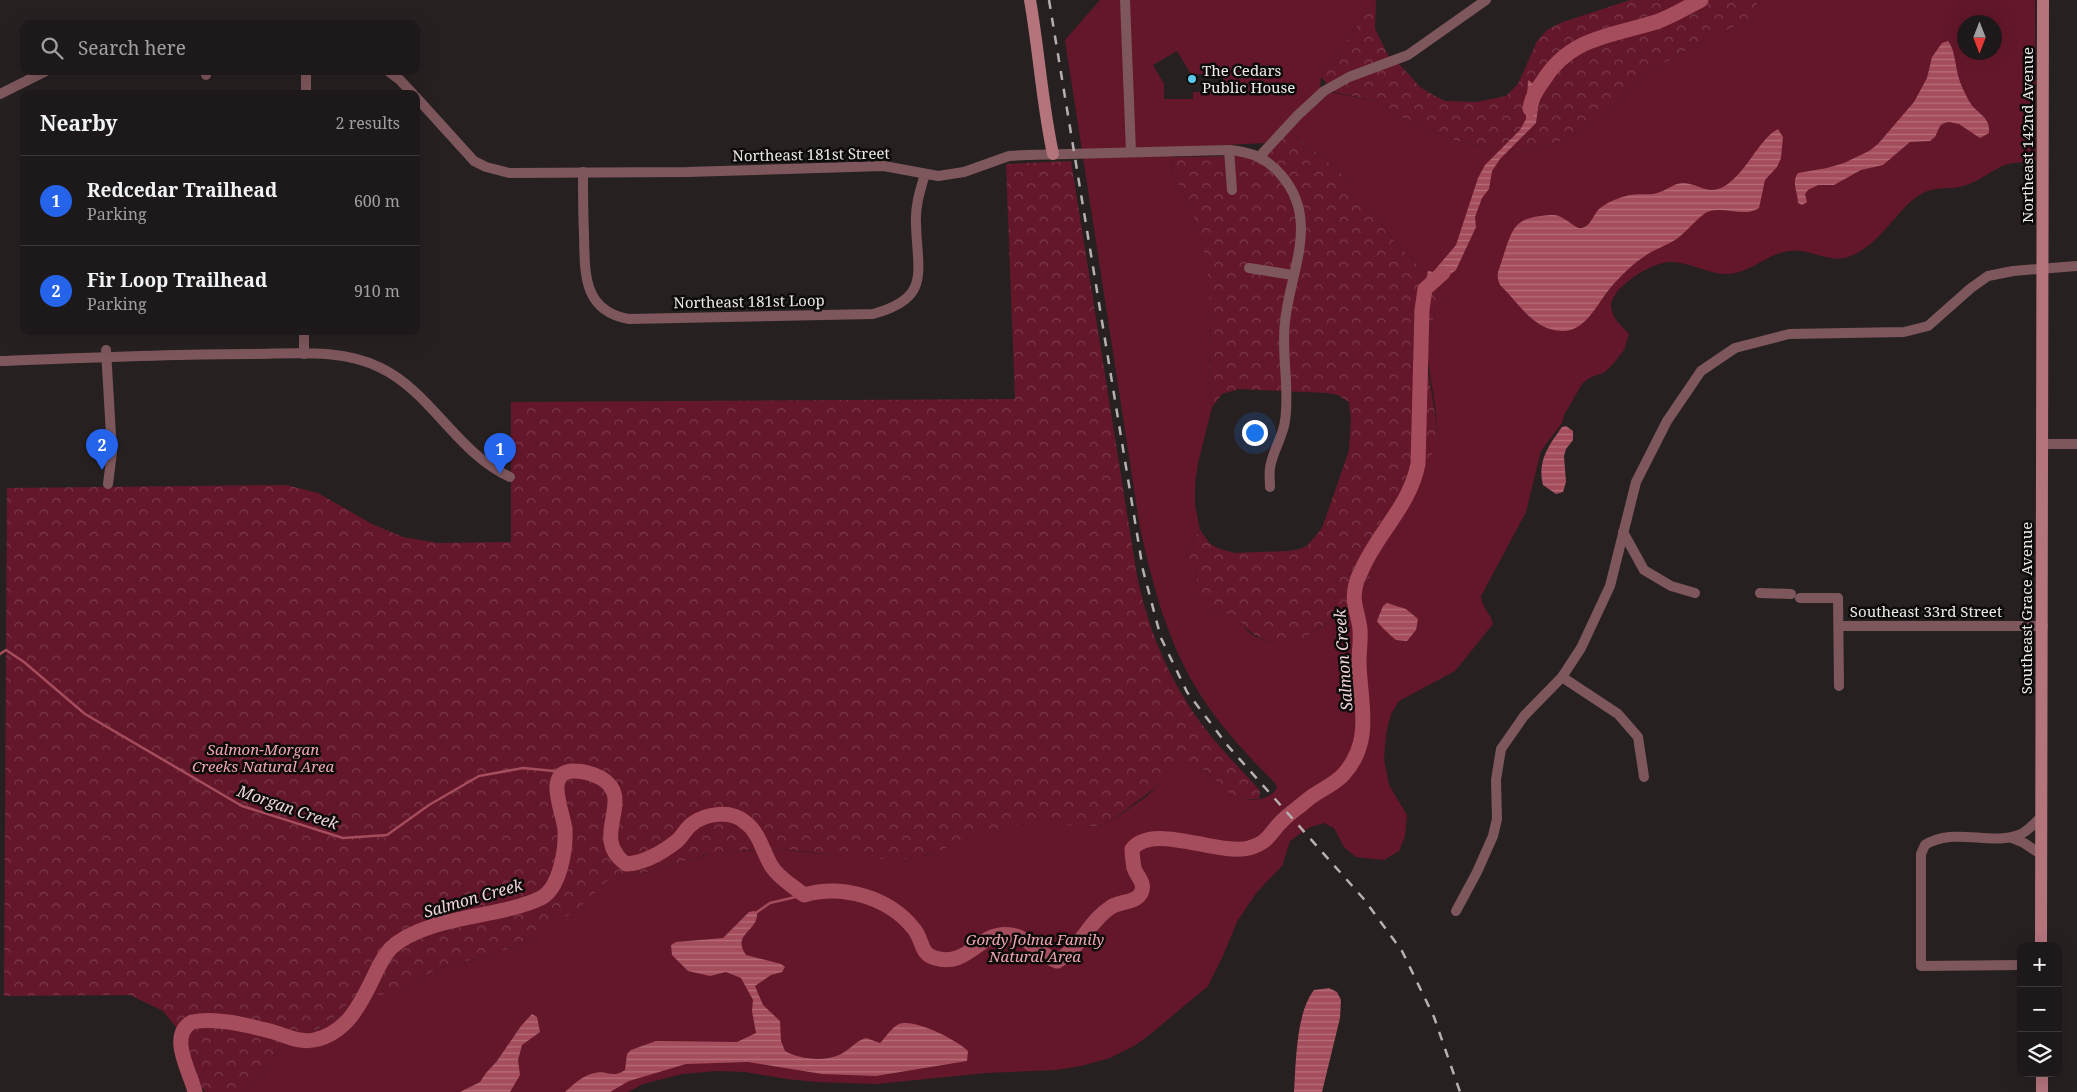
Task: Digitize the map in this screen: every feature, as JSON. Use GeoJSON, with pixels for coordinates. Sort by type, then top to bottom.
{"type":"FeatureCollection","features":[{"type":"Feature","properties":{"kind":"street"},"geometry":{"type":"LineString","coordinates":[[1030,0],[1041,86],[1053,154]]}},
{"type":"Feature","properties":{"kind":"street"},"geometry":{"type":"LineString","coordinates":[[1125,0],[1131,152]]}},
{"type":"Feature","properties":{"kind":"street"},"geometry":{"type":"LineString","coordinates":[[1270,487],[1270,466],[1285,422],[1288,384],[1284,324],[1302,232],[1300,210],[1286,180],[1260,156],[1298,115],[1324,91],[1349,77],[1408,55],[1486,0]]}},
{"type":"Feature","properties":{"kind":"street","name":"Northeast 142nd Avenue"},"geometry":{"type":"LineString","coordinates":[[2042,270],[2043,0]]}},
{"type":"Feature","properties":{"kind":"street"},"geometry":{"type":"LineString","coordinates":[[0,94],[38,75]]}},
{"type":"Feature","properties":{"kind":"street"},"geometry":{"type":"LineString","coordinates":[[306,75],[306,90]]}},
{"type":"Feature","properties":{"kind":"street"},"geometry":{"type":"LineString","coordinates":[[393,75],[409,90]]}},
{"type":"Feature","properties":{"kind":"street","name":"Northeast 181st Street"},"geometry":{"type":"LineString","coordinates":[[420,102],[474,161],[497,171],[523,174],[687,172],[884,166],[925,174],[954,174],[1009,156],[1230,150],[1251,152],[1260,156]]}},
{"type":"Feature","properties":{"kind":"street"},"geometry":{"type":"LineString","coordinates":[[1230,150],[1232,190]]}},
{"type":"Feature","properties":{"kind":"street","name":"Northeast 181st Loop"},"geometry":{"type":"LineString","coordinates":[[583,172],[584,273],[590,293],[600,306],[614,316],[629,319],[873,314],[894,308],[908,297],[916,286],[919,272],[916,210],[925,174]]}},
{"type":"Feature","properties":{"kind":"street"},"geometry":{"type":"LineString","coordinates":[[1456,911],[1477,872],[1493,836],[1497,819],[1496,780],[1501,749],[1524,716],[1562,678],[1581,648],[1610,586],[1636,482],[1667,421],[1701,371],[1735,348],[1789,334],[1904,332],[1928,326],[1971,288],[1988,276],[2013,271],[2077,266]]}},
{"type":"Feature","properties":{"kind":"street"},"geometry":{"type":"LineString","coordinates":[[1249,268],[1293,275]]}},
{"type":"Feature","properties":{"kind":"street","name":"Southeast Grace Avenue"},"geometry":{"type":"LineString","coordinates":[[2041,942],[2043,626],[2042,270]]}},
{"type":"Feature","properties":{"kind":"street"},"geometry":{"type":"LineString","coordinates":[[304,335],[304,354]]}},
{"type":"Feature","properties":{"kind":"street"},"geometry":{"type":"LineString","coordinates":[[106,353],[112,452],[108,484]]}},
{"type":"Feature","properties":{"kind":"street"},"geometry":{"type":"LineString","coordinates":[[0,362],[106,353],[334,354],[351,357],[389,372],[410,388],[475,455],[490,467],[510,477]]}},
{"type":"Feature","properties":{"kind":"street"},"geometry":{"type":"LineString","coordinates":[[2042,444],[2077,444]]}},
{"type":"Feature","properties":{"kind":"street"},"geometry":{"type":"LineString","coordinates":[[1623,532],[1644,570],[1671,586],[1695,593]]}},
{"type":"Feature","properties":{"kind":"street"},"geometry":{"type":"LineString","coordinates":[[1760,593],[1838,598],[1840,626],[1839,686]]}},
{"type":"Feature","properties":{"kind":"street","name":"Southeast 33rd Street"},"geometry":{"type":"LineString","coordinates":[[1840,626],[2043,626]]}},
{"type":"Feature","properties":{"kind":"street"},"geometry":{"type":"LineString","coordinates":[[1562,678],[1618,714],[1638,737],[1644,776]]}},
{"type":"Feature","properties":{"kind":"street"},"geometry":{"type":"LineString","coordinates":[[2012,838],[2029,829],[2042,816]]}},
{"type":"Feature","properties":{"kind":"street"},"geometry":{"type":"LineString","coordinates":[[2017,965],[1921,966],[1921,854],[1925,845],[1932,840],[1941,838],[2012,838],[2042,854]]}},
{"type":"Feature","properties":{"kind":"street"},"geometry":{"type":"LineString","coordinates":[[2042,1077],[2042,1092]]}},
{"type":"Feature","properties":{"kind":"green space","name":"Gordy Jolma Family Natural Area"},"geometry":{"type":"Polygon","coordinates":[[[1100,0],[1376,0],[1321,77],[1320,88],[1324,91],[1375,101],[1390,112],[1457,141],[1480,146],[1526,151],[1557,143],[1586,128],[1623,98],[1646,74],[1701,42],[1758,16],[1756,5],[1761,0],[2035,0],[2036,161],[2006,165],[1966,185],[1935,189],[1922,193],[1876,239],[1848,257],[1841,259],[1804,251],[1789,251],[1745,270],[1729,274],[1714,273],[1686,264],[1663,263],[1634,276],[1618,291],[1611,306],[1615,318],[1629,334],[1624,350],[1605,372],[1589,378],[1582,384],[1564,415],[1562,423],[1541,451],[1526,512],[1481,596],[1493,624],[1455,671],[1399,701],[1391,714],[1386,734],[1384,759],[1389,785],[1407,815],[1405,836],[1399,851],[1384,860],[1356,857],[1344,847],[1334,828],[1324,823],[1308,828],[1290,841],[1282,866],[1257,892],[1238,920],[1208,986],[1134,1046],[1110,1058],[1081,1066],[1056,1070],[986,1073],[876,1084],[817,1082],[745,1072],[717,1071],[682,1074],[643,1084],[628,1092],[242,1092],[266,1068],[275,1054],[292,1039],[316,1030],[329,1022],[352,1000],[358,997],[398,993],[439,968],[495,954],[533,938],[553,923],[575,912],[604,883],[618,876],[650,872],[711,853],[776,849],[873,859],[905,859],[930,854],[988,831],[1012,825],[1052,823],[1083,827],[1099,826],[1107,824],[1147,796],[1176,769],[1185,766],[1200,769],[1231,795],[1243,799],[1262,799],[1273,793],[1277,788],[1275,783],[1222,725],[1203,699],[1185,667],[1161,609],[1140,528],[1065,40],[1100,0]],[[1177,51],[1153,65],[1164,84],[1164,99],[1193,99],[1193,92],[1223,91],[1223,74],[1191,74],[1177,51]],[[1283,126],[1265,143],[1171,148],[1173,175],[1188,202],[1202,242],[1208,277],[1211,321],[1209,380],[1212,407],[1198,463],[1195,484],[1195,505],[1200,530],[1185,551],[1196,571],[1196,594],[1200,604],[1213,611],[1233,616],[1250,633],[1261,639],[1288,643],[1303,639],[1334,619],[1359,596],[1368,582],[1384,533],[1391,518],[1407,491],[1432,456],[1436,424],[1429,371],[1429,336],[1434,317],[1444,297],[1427,274],[1386,232],[1370,207],[1349,185],[1340,171],[1283,126]]]}},
{"type":"Feature","properties":{"kind":"green space"},"geometry":{"type":"Polygon","coordinates":[[[1376,0],[1375,29],[1388,55],[1420,87],[1433,95],[1445,101],[1476,102],[1506,96],[1518,84],[1537,41],[1547,30],[1560,23],[1630,0],[1761,0],[1756,5],[1759,16],[1701,42],[1646,74],[1623,98],[1586,128],[1557,143],[1526,151],[1480,146],[1457,141],[1390,112],[1375,101],[1334,92],[1321,77],[1376,0]]]}},
{"type":"Feature","properties":{"kind":"green space"},"geometry":{"type":"Polygon","coordinates":[[[1288,130],[1340,171],[1349,185],[1370,207],[1386,232],[1427,274],[1444,297],[1435,314],[1429,332],[1427,351],[1436,426],[1434,452],[1429,464],[1390,519],[1376,563],[1367,584],[1358,597],[1334,619],[1304,639],[1282,644],[1274,643],[1252,633],[1234,616],[1213,611],[1200,604],[1196,595],[1196,571],[1185,551],[1200,530],[1210,544],[1235,553],[1288,551],[1300,549],[1308,545],[1322,528],[1349,451],[1351,418],[1349,402],[1338,395],[1327,393],[1239,389],[1222,394],[1212,407],[1209,380],[1211,321],[1202,242],[1188,202],[1173,175],[1172,157],[1241,156],[1252,158],[1288,130]]]}},
{"type":"Feature","properties":{"kind":"green space","name":"Salmon-Morgan Creeks Natural Area"},"geometry":{"type":"Polygon","coordinates":[[[1071,161],[1137,576],[1148,618],[1172,677],[1194,713],[1213,739],[1260,791],[1259,799],[1234,797],[1209,774],[1199,768],[1192,767],[1159,785],[1107,824],[1086,827],[1031,824],[1005,827],[976,836],[934,853],[904,859],[861,858],[791,850],[747,850],[704,855],[650,872],[618,876],[575,912],[533,938],[495,954],[439,968],[398,993],[346,1006],[329,1022],[316,1030],[292,1039],[275,1054],[266,1068],[242,1092],[205,1092],[200,1084],[184,1037],[163,1011],[130,995],[4,996],[7,488],[286,485],[318,493],[372,524],[403,537],[438,543],[511,542],[511,402],[1015,399],[1006,164],[1071,161]]]}},
{"type":"Feature","properties":{"kind":"shaded area"},"geometry":{"type":"Polygon","coordinates":[[[1948,41],[1963,88],[1969,101],[1988,123],[1989,133],[1980,138],[1959,124],[1944,123],[1930,141],[1910,142],[1883,165],[1861,170],[1834,185],[1818,185],[1808,190],[1805,194],[1807,202],[1802,205],[1798,203],[1795,180],[1798,173],[1844,163],[1869,151],[1878,144],[1914,102],[1927,78],[1932,57],[1942,43],[1948,41]]]}},
{"type":"Feature","properties":{"kind":"shaded area"},"geometry":{"type":"Polygon","coordinates":[[[1528,80],[1534,84],[1539,101],[1536,123],[1500,159],[1492,171],[1489,189],[1482,198],[1475,217],[1476,227],[1456,270],[1438,283],[1424,288],[1428,271],[1433,272],[1456,245],[1478,178],[1485,165],[1520,130],[1526,119],[1528,80]]]}},
{"type":"Feature","properties":{"kind":"shaded area"},"geometry":{"type":"Polygon","coordinates":[[[1778,129],[1783,137],[1781,158],[1777,167],[1765,180],[1759,208],[1746,212],[1716,210],[1704,214],[1679,237],[1631,266],[1611,287],[1591,315],[1578,327],[1562,331],[1543,326],[1527,314],[1500,285],[1498,272],[1509,239],[1516,226],[1522,221],[1539,216],[1556,215],[1576,227],[1582,228],[1588,225],[1602,206],[1622,197],[1634,194],[1656,193],[1680,183],[1716,190],[1730,183],[1764,141],[1778,129]]]}},
{"type":"Feature","properties":{"kind":"shaded area"},"geometry":{"type":"Polygon","coordinates":[[[1566,426],[1573,431],[1573,440],[1566,449],[1564,456],[1566,482],[1563,492],[1556,494],[1543,485],[1543,461],[1545,454],[1562,427],[1566,426]]]}},
{"type":"Feature","properties":{"kind":"shaded area"},"geometry":{"type":"Polygon","coordinates":[[[1387,603],[1406,609],[1418,619],[1416,630],[1407,641],[1396,640],[1377,621],[1383,606],[1387,603]]]}},
{"type":"Feature","properties":{"kind":"shaded area"},"geometry":{"type":"Polygon","coordinates":[[[749,912],[757,912],[756,919],[743,937],[742,948],[746,955],[781,964],[785,967],[782,972],[771,975],[755,986],[763,1005],[780,1021],[781,1041],[785,1051],[811,1059],[833,1057],[843,1053],[866,1038],[880,1043],[896,1026],[906,1023],[925,1027],[955,1041],[968,1051],[967,1061],[876,1076],[822,1074],[748,1062],[686,1064],[629,1081],[610,1092],[565,1092],[579,1080],[591,1074],[599,1072],[620,1073],[625,1070],[627,1054],[631,1050],[656,1041],[737,1042],[756,1033],[752,1011],[753,1000],[741,978],[726,972],[710,976],[688,971],[672,955],[671,945],[676,942],[723,938],[749,912]]]}},
{"type":"Feature","properties":{"kind":"shaded area"},"geometry":{"type":"Polygon","coordinates":[[[1329,988],[1337,992],[1341,1000],[1340,1018],[1322,1092],[1294,1092],[1296,1053],[1304,1011],[1314,990],[1329,988]]]}},
{"type":"Feature","properties":{"kind":"shaded area"},"geometry":{"type":"Polygon","coordinates":[[[532,1014],[537,1017],[540,1032],[522,1045],[518,1060],[520,1075],[510,1092],[460,1092],[480,1082],[532,1014]]]}},
{"type":"Feature","properties":{"kind":"waterway","name":"Salmon Creek"},"geometry":{"type":"LineString","coordinates":[[1530,109],[1537,90],[1554,66],[1566,55],[1593,40],[1662,20],[1701,0]]}},
{"type":"Feature","properties":{"kind":"waterway","name":"Salmon Creek"},"geometry":{"type":"LineString","coordinates":[[195,1092],[181,1045],[181,1036],[185,1028],[192,1022],[211,1020],[231,1022],[308,1041],[326,1036],[346,1022],[360,1003],[385,955],[406,937],[443,923],[523,905],[548,893],[557,877],[563,857],[565,830],[557,794],[557,785],[559,777],[565,773],[575,771],[588,773],[601,778],[611,787],[615,796],[611,842],[615,853],[626,864],[646,859],[666,849],[677,841],[690,826],[704,817],[718,814],[733,816],[745,822],[758,837],[775,871],[804,895],[819,892],[849,892],[878,901],[904,918],[917,933],[924,950],[930,956],[947,960],[966,954],[990,938],[1000,935],[1011,935],[1024,939],[1045,955],[1057,961],[1072,949],[1103,913],[1115,905],[1139,896],[1142,886],[1134,868],[1132,849],[1142,842],[1155,839],[1170,839],[1236,849],[1249,848],[1261,843],[1310,797],[1343,775],[1353,762],[1359,749],[1362,735],[1363,707],[1359,663],[1360,629],[1355,602],[1355,590],[1358,577],[1370,554],[1402,505],[1414,479],[1418,464],[1422,310],[1425,289],[1443,273]]}},
{"type":"Feature","properties":{"kind":"waterway","name":"Morgan Creek"},"geometry":{"type":"LineString","coordinates":[[0,654],[6,650],[24,662],[85,714],[242,806],[343,838],[387,835],[429,805],[479,776],[523,768],[565,772]]}},
{"type":"Feature","properties":{"kind":"waterway","name":"Salmon Creek"},"geometry":{"type":"LineString","coordinates":[[757,912],[770,903],[804,895]]}},
{"type":"Feature","properties":{"kind":"railway"},"geometry":{"type":"LineString","coordinates":[[1049,0],[1143,570],[1161,638],[1187,692],[1228,746],[1363,898],[1402,951],[1434,1017],[1460,1092]]}},
{"type":"Feature","properties":{"kind":"place","name":"The Cedars Public House"},"geometry":{"type":"Point","coordinates":[1192,79]}},
{"type":"Feature","properties":{"kind":"place","name":"Fir Loop Trailhead"},"geometry":{"type":"Point","coordinates":[102,470]}},
{"type":"Feature","properties":{"kind":"place","name":"Redcedar Trailhead"},"geometry":{"type":"Point","coordinates":[500,474]}}]}
